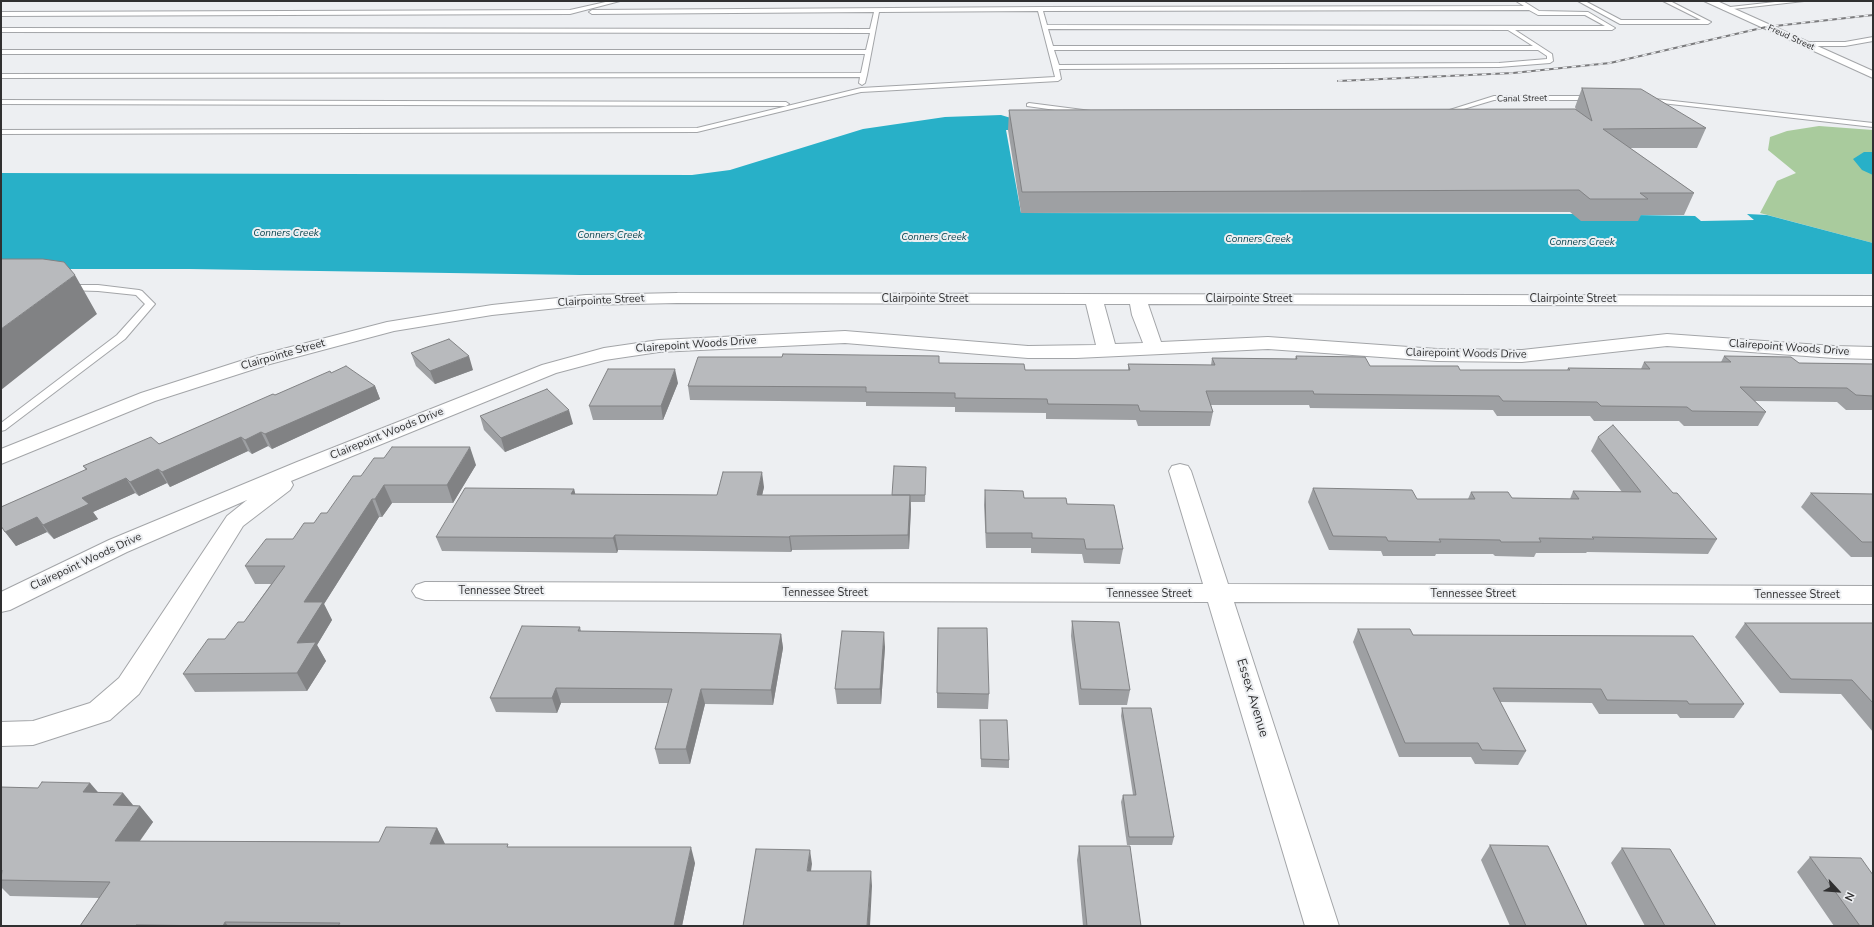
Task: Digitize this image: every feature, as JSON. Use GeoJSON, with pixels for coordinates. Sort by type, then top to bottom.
{"type":"FeatureCollection","features":[{"type":"Feature","properties":{"kind":"street","name":"Freud Street"},"geometry":{"type":"LineString","coordinates":[[1709,1],[1873,75]]}},
{"type":"Feature","properties":{"kind":"street","name":"Clairpointe Street"},"geometry":{"type":"LineString","coordinates":[[1,457],[148,398],[263,360],[369,332],[492,310],[586,300],[677,298],[1873,301]]}},
{"type":"Feature","properties":{"kind":"street"},"geometry":{"type":"LineString","coordinates":[[1094,300],[1107,350]]}},
{"type":"Feature","properties":{"kind":"street"},"geometry":{"type":"LineString","coordinates":[[1138,300],[1143,320],[1154,348]]}},
{"type":"Feature","properties":{"kind":"street","name":"Clairepoint Woods Drive"},"geometry":{"type":"LineString","coordinates":[[1,603],[118,546],[305,467],[549,369],[604,354],[659,346],[845,337],[886,339],[1028,352],[1268,343],[1437,355],[1522,356],[1667,340],[1834,352],[1873,352]]}},
{"type":"Feature","properties":{"kind":"street","name":"Clairepoint Woods Drive"},"geometry":{"type":"LineString","coordinates":[[1,734],[34,733],[100,712],[129,686],[235,521],[305,467]]}},
{"type":"Feature","properties":{"kind":"street","name":"Essex Avenue"},"geometry":{"type":"LineString","coordinates":[[1180,471],[1322,926]]}},
{"type":"Feature","properties":{"kind":"street","name":"Tennessee Street"},"geometry":{"type":"LineString","coordinates":[[425,591],[1873,595]]}},
{"type":"Feature","properties":{"kind":"lane"},"geometry":{"type":"LineString","coordinates":[[570,12],[617,1]]}},
{"type":"Feature","properties":{"kind":"lane"},"geometry":{"type":"LineString","coordinates":[[1290,1],[1296,8]]}},
{"type":"Feature","properties":{"kind":"lane"},"geometry":{"type":"LineString","coordinates":[[1045,27],[1612,28],[1586,13],[1538,13],[1518,1]]}},
{"type":"Feature","properties":{"kind":"lane"},"geometry":{"type":"LineString","coordinates":[[1581,1],[1620,22],[1708,22],[1666,1]]}},
{"type":"Feature","properties":{"kind":"lane"},"geometry":{"type":"LineString","coordinates":[[1724,8],[1801,1]]}},
{"type":"Feature","properties":{"kind":"lane"},"geometry":{"type":"LineString","coordinates":[[1,14],[1530,8]]}},
{"type":"Feature","properties":{"kind":"lane"},"geometry":{"type":"LineString","coordinates":[[1,132],[697,130],[861,90],[1058,79],[1040,9]]}},
{"type":"Feature","properties":{"kind":"lane"},"geometry":{"type":"LineString","coordinates":[[861,90],[877,10]]}},
{"type":"Feature","properties":{"kind":"lane"},"geometry":{"type":"LineString","coordinates":[[1056,67],[1499,65],[1550,61],[1550,55],[1509,28]]}},
{"type":"Feature","properties":{"kind":"lane"},"geometry":{"type":"LineString","coordinates":[[1,30],[873,31]]}},
{"type":"Feature","properties":{"kind":"lane"},"geometry":{"type":"LineString","coordinates":[[1805,44],[1845,44],[1873,39]]}},
{"type":"Feature","properties":{"kind":"lane"},"geometry":{"type":"LineString","coordinates":[[1051,48],[1539,48]]}},
{"type":"Feature","properties":{"kind":"lane"},"geometry":{"type":"LineString","coordinates":[[1,52],[868,52]]}},
{"type":"Feature","properties":{"kind":"lane"},"geometry":{"type":"LineString","coordinates":[[1,76],[864,76]]}},
{"type":"Feature","properties":{"kind":"lane","name":"Canal Street"},"geometry":{"type":"LineString","coordinates":[[1434,116],[1494,98],[1604,98]]}},
{"type":"Feature","properties":{"kind":"lane"},"geometry":{"type":"LineString","coordinates":[[1635,98],[1873,125]]}},
{"type":"Feature","properties":{"kind":"lane"},"geometry":{"type":"LineString","coordinates":[[1,102],[805,104]]}},
{"type":"Feature","properties":{"kind":"lane"},"geometry":{"type":"LineString","coordinates":[[1029,105],[1101,114]]}},
{"type":"Feature","properties":{"kind":"lane"},"geometry":{"type":"LineString","coordinates":[[1,428],[121,337],[150,304],[139,294],[98,288],[53,288]]}},
{"type":"Feature","properties":{"kind":"green space"},"geometry":{"type":"Polygon","coordinates":[[[1819,126],[1873,130],[1873,243],[1760,213],[1777,181],[1796,173],[1768,150],[1770,137],[1787,131],[1819,126]]]}},
{"type":"Feature","properties":{"kind":"water","name":"Conners Creek"},"geometry":{"type":"Polygon","coordinates":[[[1001,115],[1024,122],[1024,130],[1006,130],[1021,213],[1574,214],[1695,216],[1701,221],[1754,220],[1747,214],[1767,215],[1873,243],[1873,274],[580,275],[189,269],[1,269],[1,173],[692,175],[730,170],[863,129],[945,117],[1001,115]]]}},
{"type":"Feature","properties":{"kind":"water"},"geometry":{"type":"Polygon","coordinates":[[[1864,152],[1873,152],[1873,175],[1862,170],[1853,159],[1864,152]]]}},
{"type":"Feature","properties":{"kind":"building"},"geometry":{"type":"Polygon","coordinates":[[[1582,88],[1641,89],[1706,128],[1603,129],[1694,193],[1640,193],[1648,199],[1590,199],[1579,190],[1022,192],[1009,110],[1575,109],[1592,121],[1582,88]]]}},
{"type":"Feature","properties":{"kind":"building"},"geometry":{"type":"Polygon","coordinates":[[[1,259],[43,259],[64,262],[75,275],[1,329],[1,259]]]}},
{"type":"Feature","properties":{"kind":"building"},"geometry":{"type":"Polygon","coordinates":[[[449,339],[469,356],[430,371],[411,353],[449,339]]]}},
{"type":"Feature","properties":{"kind":"building"},"geometry":{"type":"Polygon","coordinates":[[[783,354],[939,356],[939,363],[1024,364],[1025,370],[1130,370],[1128,364],[1215,365],[1212,358],[1297,359],[1296,356],[1365,357],[1370,366],[1458,366],[1460,370],[1570,370],[1568,368],[1650,369],[1644,362],[1731,362],[1724,356],[1791,357],[1799,363],[1873,364],[1873,396],[1856,395],[1847,388],[1740,387],[1766,412],[1692,411],[1687,407],[1601,406],[1597,402],[1503,401],[1499,396],[1314,394],[1313,391],[1206,391],[1213,412],[1140,411],[1138,405],[1048,404],[1047,399],[955,398],[955,393],[866,392],[866,387],[688,386],[698,357],[782,357],[783,354]]]}},
{"type":"Feature","properties":{"kind":"building"},"geometry":{"type":"Polygon","coordinates":[[[346,366],[375,386],[265,434],[261,432],[245,440],[241,437],[162,472],[158,469],[130,482],[126,478],[82,498],[89,504],[43,525],[37,517],[5,532],[1,526],[1,507],[87,469],[83,466],[151,437],[159,444],[273,394],[275,395],[330,371],[331,373],[346,366]]]}},
{"type":"Feature","properties":{"kind":"building"},"geometry":{"type":"Polygon","coordinates":[[[608,369],[675,369],[661,406],[589,406],[608,369]]]}},
{"type":"Feature","properties":{"kind":"building"},"geometry":{"type":"Polygon","coordinates":[[[547,389],[569,410],[501,438],[480,416],[547,389]]]}},
{"type":"Feature","properties":{"kind":"building"},"geometry":{"type":"Polygon","coordinates":[[[1613,425],[1673,493],[1677,493],[1717,539],[1592,537],[1594,539],[1539,538],[1541,542],[1501,542],[1500,540],[1439,539],[1441,542],[1388,541],[1386,537],[1333,536],[1313,488],[1412,490],[1417,499],[1475,499],[1471,492],[1508,492],[1512,498],[1579,499],[1573,491],[1641,492],[1598,437],[1613,425]]]}},
{"type":"Feature","properties":{"kind":"building"},"geometry":{"type":"Polygon","coordinates":[[[392,447],[470,447],[447,485],[384,485],[375,499],[372,499],[304,602],[323,602],[297,643],[316,642],[297,673],[183,674],[208,639],[225,639],[238,622],[244,622],[285,566],[245,566],[266,539],[293,539],[304,523],[314,523],[321,513],[327,513],[353,476],[361,476],[374,458],[384,458],[392,447]]]}},
{"type":"Feature","properties":{"kind":"building"},"geometry":{"type":"Polygon","coordinates":[[[894,466],[926,467],[925,495],[892,495],[894,466]]]}},
{"type":"Feature","properties":{"kind":"building"},"geometry":{"type":"Polygon","coordinates":[[[723,472],[762,472],[757,495],[910,495],[908,535],[789,537],[615,535],[613,538],[436,537],[465,488],[574,489],[571,494],[717,495],[723,472]]]}},
{"type":"Feature","properties":{"kind":"building"},"geometry":{"type":"Polygon","coordinates":[[[985,490],[1023,491],[1024,498],[1066,498],[1067,504],[1114,505],[1123,549],[1086,549],[1084,539],[1032,538],[1032,533],[986,533],[985,490]]]}},
{"type":"Feature","properties":{"kind":"building"},"geometry":{"type":"Polygon","coordinates":[[[1811,493],[1873,494],[1873,542],[1862,542],[1811,493]]]}},
{"type":"Feature","properties":{"kind":"building"},"geometry":{"type":"Polygon","coordinates":[[[1072,621],[1119,622],[1130,690],[1081,689],[1072,621]]]}},
{"type":"Feature","properties":{"kind":"building"},"geometry":{"type":"Polygon","coordinates":[[[1745,623],[1873,623],[1873,703],[1852,680],[1791,679],[1745,623]]]}},
{"type":"Feature","properties":{"kind":"building"},"geometry":{"type":"Polygon","coordinates":[[[522,626],[580,627],[578,631],[781,634],[771,690],[701,689],[686,749],[655,749],[672,689],[556,688],[552,698],[490,698],[522,626]]]}},
{"type":"Feature","properties":{"kind":"building"},"geometry":{"type":"Polygon","coordinates":[[[938,628],[987,628],[989,694],[937,693],[938,628]]]}},
{"type":"Feature","properties":{"kind":"building"},"geometry":{"type":"Polygon","coordinates":[[[1358,629],[1410,629],[1413,635],[1693,636],[1744,704],[1689,704],[1687,701],[1607,700],[1601,689],[1493,688],[1526,751],[1482,750],[1478,743],[1405,743],[1358,629]]]}},
{"type":"Feature","properties":{"kind":"building"},"geometry":{"type":"Polygon","coordinates":[[[842,631],[884,632],[880,689],[835,689],[842,631]]]}},
{"type":"Feature","properties":{"kind":"building"},"geometry":{"type":"Polygon","coordinates":[[[1122,708],[1151,708],[1174,837],[1129,837],[1123,795],[1136,795],[1122,708]]]}},
{"type":"Feature","properties":{"kind":"building"},"geometry":{"type":"Polygon","coordinates":[[[980,720],[1007,720],[1009,760],[981,759],[980,720]]]}},
{"type":"Feature","properties":{"kind":"building"},"geometry":{"type":"Polygon","coordinates":[[[42,782],[90,783],[83,792],[123,793],[113,805],[140,806],[115,841],[379,842],[386,827],[437,828],[430,844],[508,844],[507,847],[691,847],[674,926],[338,926],[340,923],[225,922],[223,926],[80,926],[110,882],[1,880],[1,787],[38,788],[42,782]]]}},
{"type":"Feature","properties":{"kind":"building"},"geometry":{"type":"Polygon","coordinates":[[[1490,845],[1548,846],[1587,926],[1526,926],[1490,845]]]}},
{"type":"Feature","properties":{"kind":"building"},"geometry":{"type":"Polygon","coordinates":[[[1079,846],[1130,846],[1141,926],[1087,926],[1079,846]]]}},
{"type":"Feature","properties":{"kind":"building"},"geometry":{"type":"Polygon","coordinates":[[[1622,848],[1670,849],[1716,926],[1665,926],[1622,848]]]}},
{"type":"Feature","properties":{"kind":"building"},"geometry":{"type":"Polygon","coordinates":[[[756,849],[810,850],[807,871],[871,871],[867,926],[743,926],[756,849]]]}},
{"type":"Feature","properties":{"kind":"building"},"geometry":{"type":"Polygon","coordinates":[[[1810,857],[1861,858],[1873,875],[1873,926],[1860,926],[1810,857]]]}},
{"type":"Feature","properties":{"kind":"railway"},"geometry":{"type":"LineString","coordinates":[[1338,81],[1513,73],[1610,63],[1766,27],[1873,15]]}}]}
